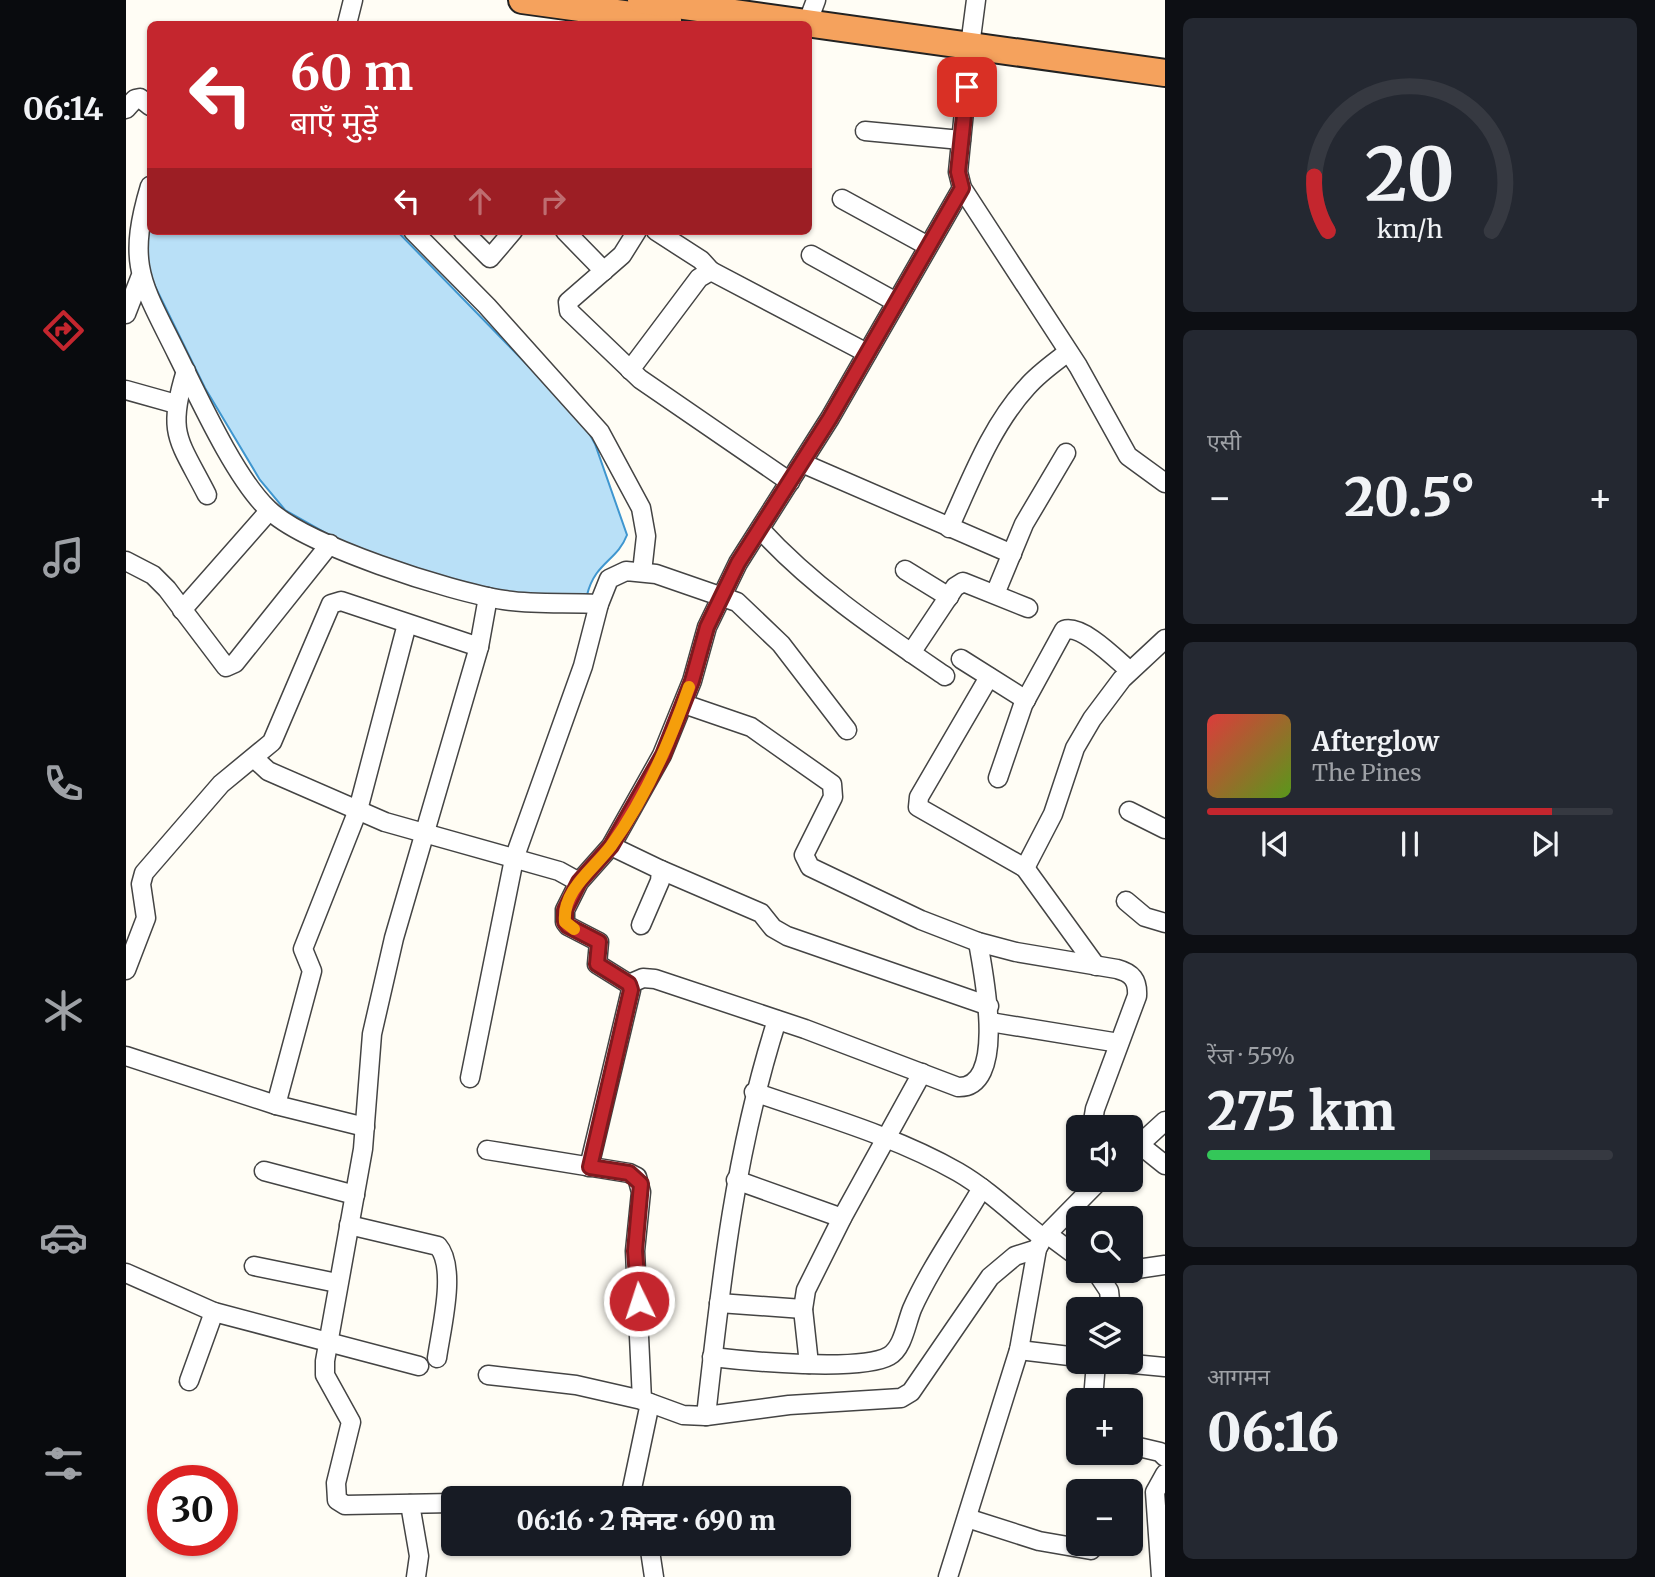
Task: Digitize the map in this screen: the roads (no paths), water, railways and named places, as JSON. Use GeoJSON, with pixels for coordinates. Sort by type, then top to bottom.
{"type":"FeatureCollection","features":[{"type":"Feature","properties":{"kind":"highway"},"geometry":{"type":"LineString","coordinates":[[522,0],[603,6],[639,14],[693,10],[810,21]]}},
{"type":"Feature","properties":{"kind":"highway"},"geometry":{"type":"LineString","coordinates":[[812,21],[1165,90]]}},
{"type":"Feature","properties":{"kind":"highway"},"geometry":{"type":"LineString","coordinates":[[970,54],[1165,73]]}},
{"type":"Feature","properties":{"kind":"street"},"geometry":{"type":"LineString","coordinates":[[348,21],[353,0]]}},
{"type":"Feature","properties":{"kind":"street"},"geometry":{"type":"LineString","coordinates":[[976,0],[958,172],[962,188],[1068,352],[1128,456],[1165,484]]}},
{"type":"Feature","properties":{"kind":"street"},"geometry":{"type":"LineString","coordinates":[[126,109],[135,99],[140,98],[147,104]]}},
{"type":"Feature","properties":{"kind":"street"},"geometry":{"type":"LineString","coordinates":[[865,131],[961,139]]}},
{"type":"Feature","properties":{"kind":"street"},"geometry":{"type":"LineString","coordinates":[[629,984],[597,964],[599,942],[565,922],[565,910],[579,882],[611,846],[663,755],[684,704],[707,627],[722,595],[962,188]]}},
{"type":"Feature","properties":{"kind":"street"},"geometry":{"type":"LineString","coordinates":[[147,194],[133,248],[140,278],[186,372],[228,449],[269,511],[330,544],[375,563],[488,597],[518,602],[599,604]]}},
{"type":"Feature","properties":{"kind":"street"},"geometry":{"type":"LineString","coordinates":[[842,199],[928,246]]}},
{"type":"Feature","properties":{"kind":"street"},"geometry":{"type":"LineString","coordinates":[[417,235],[487,306],[600,432],[641,508],[646,536],[642,572]]}},
{"type":"Feature","properties":{"kind":"street"},"geometry":{"type":"LineString","coordinates":[[467,235],[491,258],[510,235]]}},
{"type":"Feature","properties":{"kind":"street"},"geometry":{"type":"LineString","coordinates":[[569,235],[604,271]]}},
{"type":"Feature","properties":{"kind":"street"},"geometry":{"type":"LineString","coordinates":[[634,235],[622,255],[571,299],[568,307],[631,370],[790,482]]}},
{"type":"Feature","properties":{"kind":"street"},"geometry":{"type":"LineString","coordinates":[[662,235],[701,260],[711,271],[867,353]]}},
{"type":"Feature","properties":{"kind":"street"},"geometry":{"type":"LineString","coordinates":[[811,255],[896,302]]}},
{"type":"Feature","properties":{"kind":"street"},"geometry":{"type":"LineString","coordinates":[[631,370],[699,278],[711,271]]}},
{"type":"Feature","properties":{"kind":"street"},"geometry":{"type":"LineString","coordinates":[[126,314],[140,278]]}},
{"type":"Feature","properties":{"kind":"street"},"geometry":{"type":"LineString","coordinates":[[949,528],[978,464],[1016,399],[1068,352]]}},
{"type":"Feature","properties":{"kind":"street"},"geometry":{"type":"LineString","coordinates":[[186,372],[176,404],[178,438],[207,495]]}},
{"type":"Feature","properties":{"kind":"street"},"geometry":{"type":"LineString","coordinates":[[126,390],[176,404]]}},
{"type":"Feature","properties":{"kind":"street"},"geometry":{"type":"LineString","coordinates":[[995,594],[1040,493],[1066,453]]}},
{"type":"Feature","properties":{"kind":"street"},"geometry":{"type":"LineString","coordinates":[[802,463],[1012,554]]}},
{"type":"Feature","properties":{"kind":"street"},"geometry":{"type":"LineString","coordinates":[[182,610],[269,511]]}},
{"type":"Feature","properties":{"kind":"street"},"geometry":{"type":"LineString","coordinates":[[760,530],[798,569],[945,676]]}},
{"type":"Feature","properties":{"kind":"street"},"geometry":{"type":"LineString","coordinates":[[126,561],[153,575],[222,665],[230,666],[330,544]]}},
{"type":"Feature","properties":{"kind":"street"},"geometry":{"type":"LineString","coordinates":[[905,570],[948,597]]}},
{"type":"Feature","properties":{"kind":"street"},"geometry":{"type":"LineString","coordinates":[[470,1078],[514,859],[583,666],[599,604],[609,579],[625,571],[642,572],[722,595],[748,610],[773,636],[847,730]]}},
{"type":"Feature","properties":{"kind":"street"},"geometry":{"type":"LineString","coordinates":[[911,653],[948,597],[963,582],[1028,608]]}},
{"type":"Feature","properties":{"kind":"street"},"geometry":{"type":"LineString","coordinates":[[441,1503],[345,1505],[337,1500],[336,1483],[351,1422],[325,1375],[337,1283],[355,1195],[365,1127],[377,1008],[423,835],[479,647],[488,597]]}},
{"type":"Feature","properties":{"kind":"street"},"geometry":{"type":"LineString","coordinates":[[126,970],[146,918],[141,884],[144,873],[221,784],[267,748],[278,731],[331,604],[341,601],[479,647]]}},
{"type":"Feature","properties":{"kind":"street"},"geometry":{"type":"LineString","coordinates":[[276,1105],[312,971],[303,949],[358,810],[407,624]]}},
{"type":"Feature","properties":{"kind":"street"},"geometry":{"type":"LineString","coordinates":[[998,778],[1026,700],[1060,636],[1069,628],[1095,641],[1130,671]]}},
{"type":"Feature","properties":{"kind":"street"},"geometry":{"type":"LineString","coordinates":[[1025,868],[1053,814],[1075,748],[1092,719],[1130,671],[1165,639]]}},
{"type":"Feature","properties":{"kind":"street"},"geometry":{"type":"LineString","coordinates":[[961,659],[1026,700]]}},
{"type":"Feature","properties":{"kind":"street"},"geometry":{"type":"LineString","coordinates":[[989,677],[919,797],[918,807],[1025,868],[1097,966]]}},
{"type":"Feature","properties":{"kind":"street"},"geometry":{"type":"LineString","coordinates":[[684,704],[751,727],[832,784],[833,797],[804,855],[810,867],[920,920],[978,942],[1016,952],[1128,972],[1138,986],[1094,1115]]}},
{"type":"Feature","properties":{"kind":"street"},"geometry":{"type":"LineString","coordinates":[[254,758],[268,771],[423,835],[559,871],[579,882]]}},
{"type":"Feature","properties":{"kind":"street"},"geometry":{"type":"LineString","coordinates":[[1129,811],[1165,829]]}},
{"type":"Feature","properties":{"kind":"street"},"geometry":{"type":"LineString","coordinates":[[611,846],[761,913],[774,928],[787,936],[990,1014],[1119,1043]]}},
{"type":"Feature","properties":{"kind":"street"},"geometry":{"type":"LineString","coordinates":[[641,925],[660,881],[661,870]]}},
{"type":"Feature","properties":{"kind":"street"},"geometry":{"type":"LineString","coordinates":[[1126,901],[1145,917],[1165,923]]}},
{"type":"Feature","properties":{"kind":"street"},"geometry":{"type":"LineString","coordinates":[[629,984],[643,978],[655,979],[777,1020],[958,1087],[975,1084],[984,1062],[990,1014],[978,942]]}},
{"type":"Feature","properties":{"kind":"street"},"geometry":{"type":"LineString","coordinates":[[590,1167],[630,996],[629,984]]}},
{"type":"Feature","properties":{"kind":"street"},"geometry":{"type":"LineString","coordinates":[[706,1416],[736,1180],[754,1092],[777,1020]]}},
{"type":"Feature","properties":{"kind":"street"},"geometry":{"type":"LineString","coordinates":[[126,1056],[276,1105],[365,1127]]}},
{"type":"Feature","properties":{"kind":"street"},"geometry":{"type":"LineString","coordinates":[[809,1364],[803,1309],[811,1278],[922,1073]]}},
{"type":"Feature","properties":{"kind":"street"},"geometry":{"type":"LineString","coordinates":[[754,1092],[885,1138],[940,1162],[982,1188],[1042,1240],[1066,1252]]}},
{"type":"Feature","properties":{"kind":"street"},"geometry":{"type":"LineString","coordinates":[[1143,1142],[1165,1121]]}},
{"type":"Feature","properties":{"kind":"street"},"geometry":{"type":"LineString","coordinates":[[487,1150],[629,1173],[641,1184],[635,1251],[646,1401],[632,1486]]}},
{"type":"Feature","properties":{"kind":"street"},"geometry":{"type":"LineString","coordinates":[[1143,1153],[1165,1165]]}},
{"type":"Feature","properties":{"kind":"street"},"geometry":{"type":"LineString","coordinates":[[264,1171],[355,1195]]}},
{"type":"Feature","properties":{"kind":"street"},"geometry":{"type":"LineString","coordinates":[[736,1180],[842,1217]]}},
{"type":"Feature","properties":{"kind":"street"},"geometry":{"type":"LineString","coordinates":[[712,1357],[809,1364],[880,1359],[896,1350],[913,1307],[982,1188]]}},
{"type":"Feature","properties":{"kind":"street"},"geometry":{"type":"LineString","coordinates":[[488,1375],[565,1383],[646,1401],[683,1415],[706,1416],[789,1405],[891,1400],[907,1395],[990,1277],[1015,1255],[1042,1240],[1088,1192]]}},
{"type":"Feature","properties":{"kind":"street"},"geometry":{"type":"LineString","coordinates":[[349,1225],[438,1246],[445,1255],[447,1276],[438,1358]]}},
{"type":"Feature","properties":{"kind":"street"},"geometry":{"type":"LineString","coordinates":[[948,1577],[1019,1350],[1042,1240]]}},
{"type":"Feature","properties":{"kind":"street"},"geometry":{"type":"LineString","coordinates":[[1143,1268],[1165,1265]]}},
{"type":"Feature","properties":{"kind":"street"},"geometry":{"type":"LineString","coordinates":[[254,1266],[337,1283]]}},
{"type":"Feature","properties":{"kind":"street"},"geometry":{"type":"LineString","coordinates":[[126,1273],[214,1312],[419,1366]]}},
{"type":"Feature","properties":{"kind":"street"},"geometry":{"type":"LineString","coordinates":[[719,1303],[803,1309]]}},
{"type":"Feature","properties":{"kind":"street"},"geometry":{"type":"LineString","coordinates":[[189,1381],[214,1312]]}},
{"type":"Feature","properties":{"kind":"street"},"geometry":{"type":"LineString","coordinates":[[1019,1350],[1066,1356]]}},
{"type":"Feature","properties":{"kind":"street"},"geometry":{"type":"LineString","coordinates":[[1143,1365],[1165,1367]]}},
{"type":"Feature","properties":{"kind":"street"},"geometry":{"type":"LineString","coordinates":[[1143,1447],[1154,1449],[1165,1457]]}},
{"type":"Feature","properties":{"kind":"street"},"geometry":{"type":"LineString","coordinates":[[1161,1577],[1155,1492],[1165,1474]]}},
{"type":"Feature","properties":{"kind":"street"},"geometry":{"type":"LineString","coordinates":[[410,1504],[419,1556],[416,1577]]}},
{"type":"Feature","properties":{"kind":"street"},"geometry":{"type":"LineString","coordinates":[[967,1518],[1040,1541],[1066,1545]]}},
{"type":"Feature","properties":{"kind":"street"},"geometry":{"type":"LineString","coordinates":[[651,1556],[654,1577]]}},
{"type":"Feature","properties":{"kind":"water"},"geometry":{"type":"Polygon","coordinates":[[[148,235],[401,235],[583,422],[595,444],[627,535],[623,544],[595,575],[587,595],[548,597],[479,590],[365,555],[285,510],[260,480],[205,388],[150,276],[145,259],[148,235]]]}}]}
